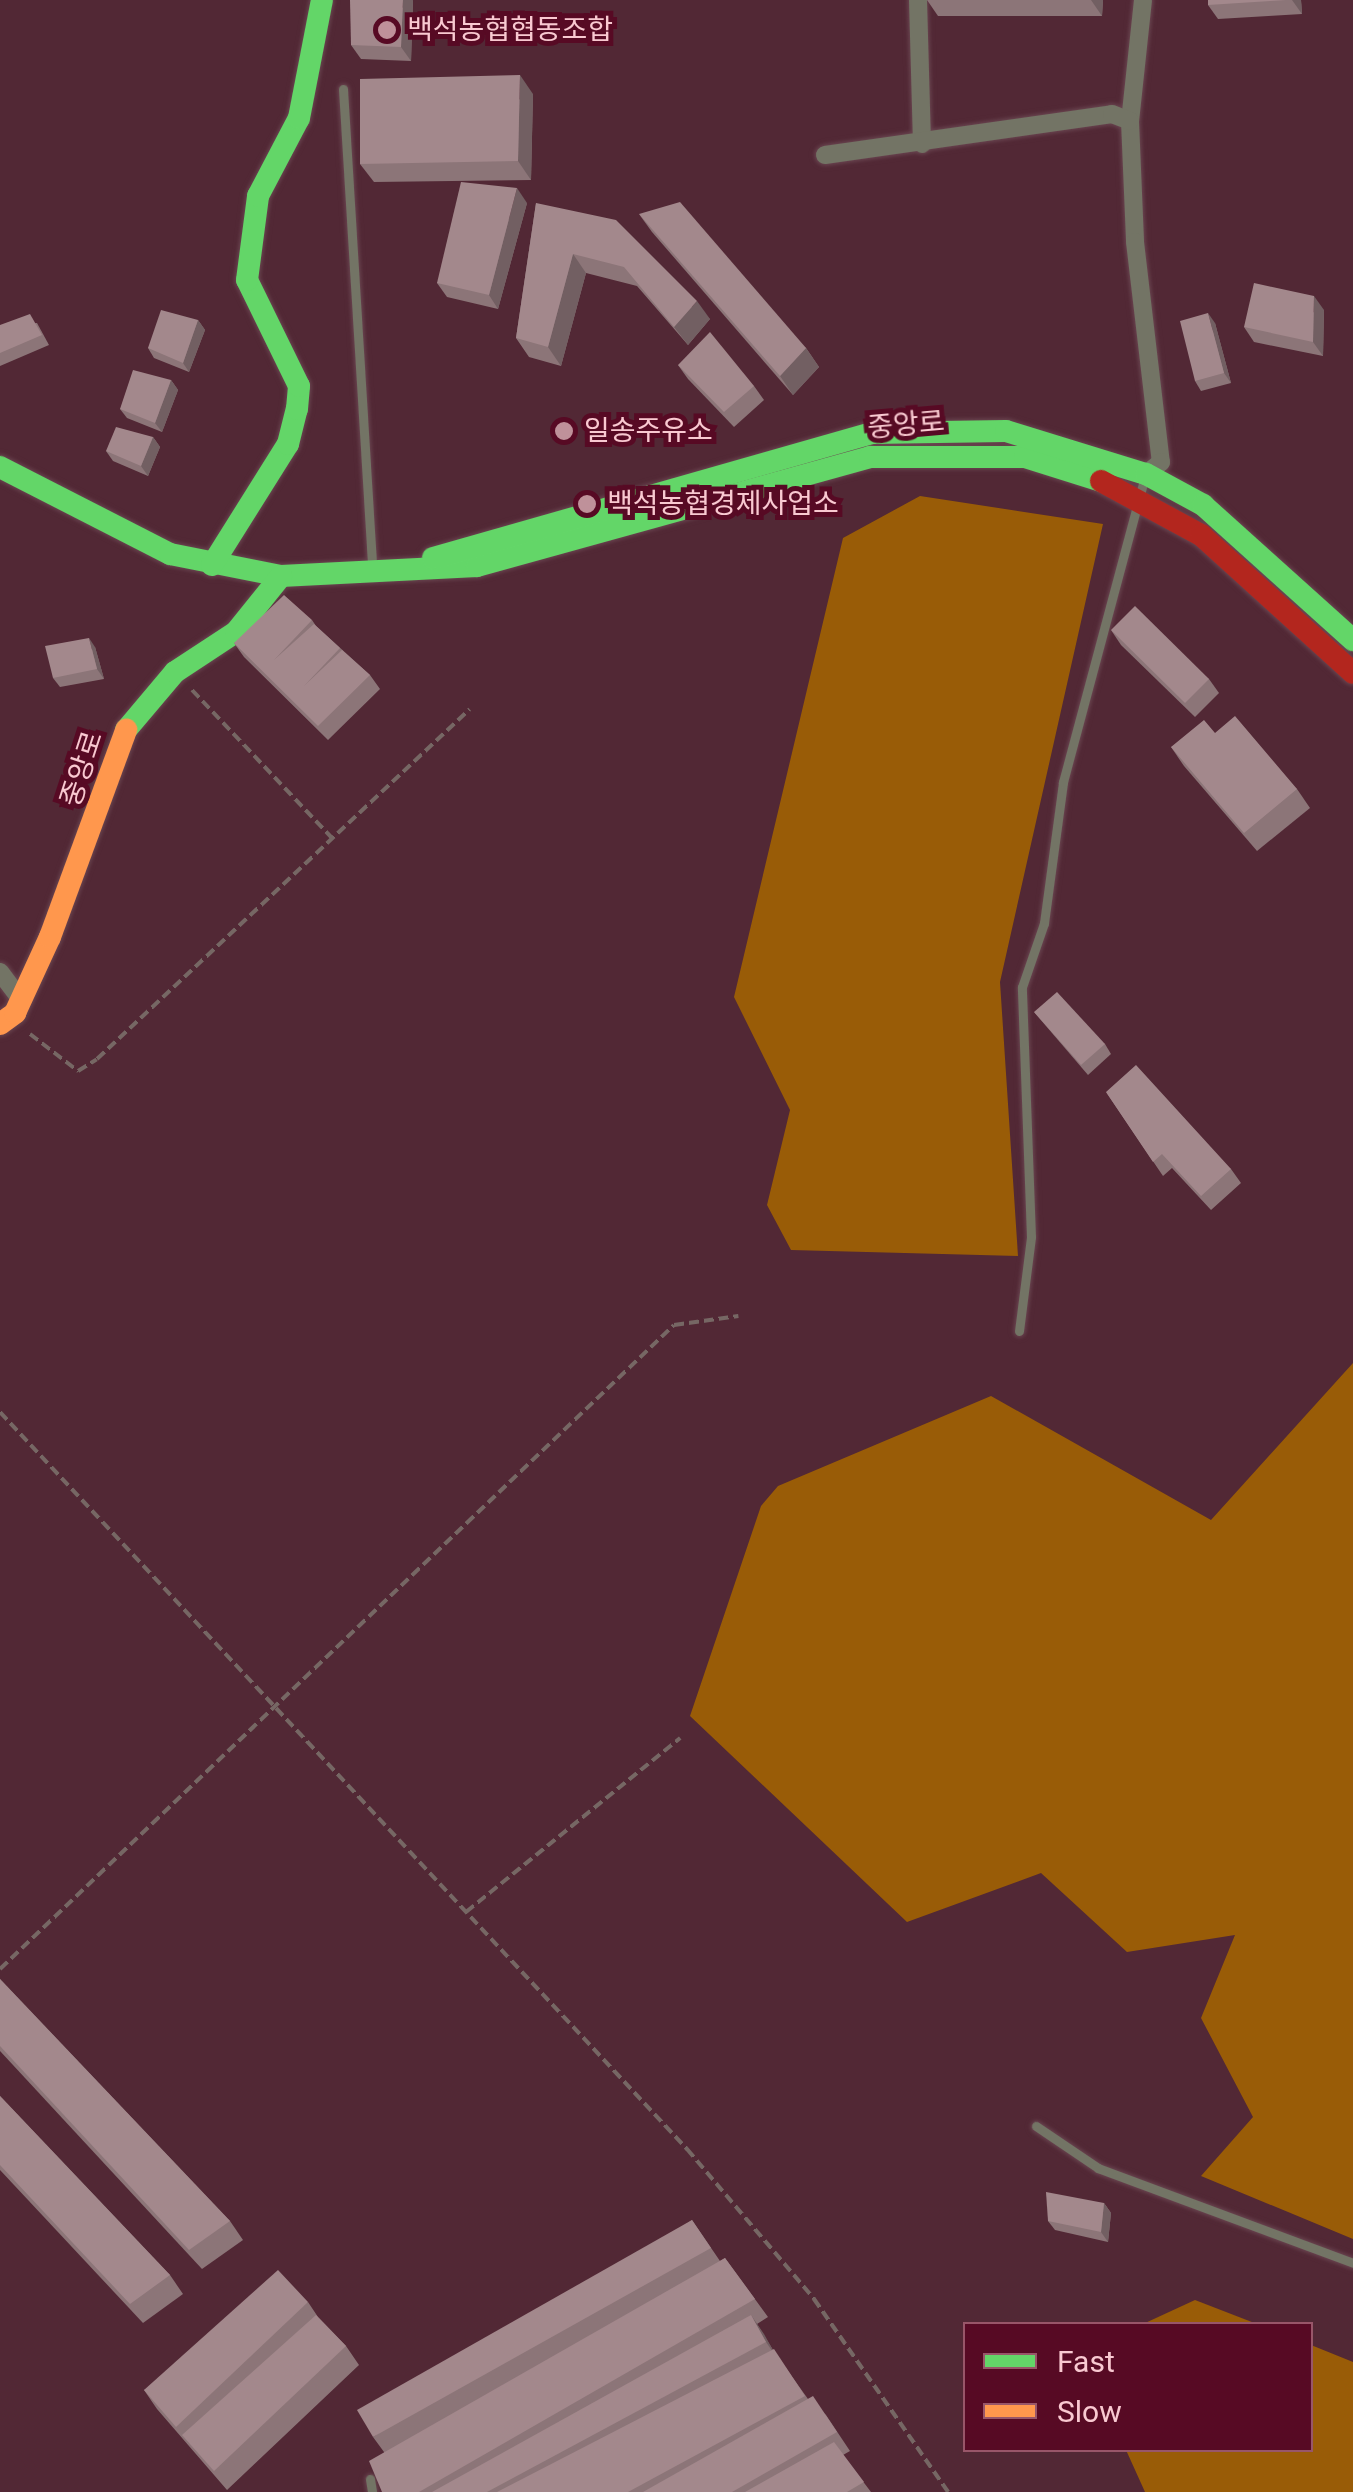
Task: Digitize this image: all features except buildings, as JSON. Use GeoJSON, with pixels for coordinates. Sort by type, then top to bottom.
{"type":"FeatureCollection","features":[{"type":"Feature","properties":{"kind":"main road"},"geometry":{"type":"LineString","coordinates":[[212,565],[288,444],[297,410],[300,386],[246,280],[258,196],[299,118],[322,0]]}},
{"type":"Feature","properties":{"kind":"main road","name":"중앙로"},"geometry":{"type":"LineString","coordinates":[[408,567],[871,433],[1006,431],[1146,474],[1256,544],[1353,640]]}},
{"type":"Feature","properties":{"kind":"main road","name":"중앙로"},"geometry":{"type":"LineString","coordinates":[[0,467],[132,538],[212,565],[282,576],[373,572],[521,557],[793,474],[926,450],[1025,457],[1133,498],[1250,572],[1353,672]]}},
{"type":"Feature","properties":{"kind":"main road","name":"중앙로"},"geometry":{"type":"LineString","coordinates":[[12,1012],[118,773],[120,738],[175,672],[236,632],[282,576]]}},
{"type":"Feature","properties":{"kind":"street"},"geometry":{"type":"LineString","coordinates":[[918,0],[922,144]]}},
{"type":"Feature","properties":{"kind":"street"},"geometry":{"type":"LineString","coordinates":[[1142,0],[1130,121],[1161,462],[1146,474]]}},
{"type":"Feature","properties":{"kind":"street"},"geometry":{"type":"LineString","coordinates":[[825,156],[1112,114],[1130,121]]}},
{"type":"Feature","properties":{"kind":"street"},"geometry":{"type":"LineString","coordinates":[[0,972],[12,1012]]}},
{"type":"Feature","properties":{"kind":"lane"},"geometry":{"type":"LineString","coordinates":[[342,89],[373,572]]}},
{"type":"Feature","properties":{"kind":"lane"},"geometry":{"type":"LineString","coordinates":[[1018,1331],[1031,1238],[1022,987],[1133,498],[1146,474]]}},
{"type":"Feature","properties":{"kind":"lane"},"geometry":{"type":"LineString","coordinates":[[1036,2126],[1098,2168],[1353,2264]]}},
{"type":"Feature","properties":{"kind":"lane"},"geometry":{"type":"LineString","coordinates":[[370,2479],[372,2492]]}},
{"type":"Feature","properties":{"kind":"path"},"geometry":{"type":"LineString","coordinates":[[175,672],[334,839]]}},
{"type":"Feature","properties":{"kind":"path"},"geometry":{"type":"LineString","coordinates":[[12,1012],[49,1055],[78,1071],[334,839],[470,709]]}},
{"type":"Feature","properties":{"kind":"path"},"geometry":{"type":"LineString","coordinates":[[0,1969],[273,1702],[674,1325],[738,1316]]}},
{"type":"Feature","properties":{"kind":"path"},"geometry":{"type":"LineString","coordinates":[[0,1412],[466,1912],[814,2299],[948,2492]]}},
{"type":"Feature","properties":{"kind":"path"},"geometry":{"type":"LineString","coordinates":[[466,1912],[680,1738]]}},
{"type":"Feature","properties":{"kind":"shaded area"},"geometry":{"type":"Polygon","coordinates":[[[920,496],[1103,524],[1000,982],[1018,1256],[791,1250],[767,1205],[790,1110],[734,997],[843,538],[920,496]]]}},
{"type":"Feature","properties":{"kind":"shaded area"},"geometry":{"type":"Polygon","coordinates":[[[1353,1363],[1353,2239],[1201,2176],[1253,2117],[1201,2018],[1235,1935],[1127,1952],[1041,1873],[907,1922],[690,1716],[761,1506],[778,1486],[991,1396],[1211,1520],[1353,1363]]]}},
{"type":"Feature","properties":{"kind":"shaded area"},"geometry":{"type":"Polygon","coordinates":[[[1195,2300],[1252,2322],[1147,2322],[1195,2300]]]}},
{"type":"Feature","properties":{"kind":"shaded area"},"geometry":{"type":"Polygon","coordinates":[[[1313,2346],[1353,2362],[1353,2492],[1145,2492],[1127,2452],[1313,2452],[1313,2346]]]}},
{"type":"Feature","properties":{"kind":"traffic: fast"},"geometry":{"type":"LineString","coordinates":[[212,565],[288,444],[297,409],[299,386],[247,280],[258,196],[299,118],[322,0]]}},
{"type":"Feature","properties":{"kind":"traffic: fast"},"geometry":{"type":"LineString","coordinates":[[433,558],[871,433],[1006,431],[1146,474],[1203,505],[1353,640]]}},
{"type":"Feature","properties":{"kind":"traffic: fast"},"geometry":{"type":"LineString","coordinates":[[0,467],[170,554],[281,576],[477,566],[870,457],[1025,457],[1101,481]]}},
{"type":"Feature","properties":{"kind":"traffic: fast"},"geometry":{"type":"LineString","coordinates":[[126,730],[175,672],[236,632],[281,576]]}},
{"type":"Feature","properties":{"kind":"traffic: slow"},"geometry":{"type":"LineString","coordinates":[[0,1024],[15,1013],[50,937],[126,730]]}},
{"type":"Feature","properties":{"kind":"traffic: jam"},"geometry":{"type":"LineString","coordinates":[[1101,481],[1201,535],[1353,673]]}},
{"type":"Feature","properties":{"kind":"place","name":"백석농협협동조합"},"geometry":{"type":"Point","coordinates":[387,30]}},
{"type":"Feature","properties":{"kind":"place","name":"일송주유소"},"geometry":{"type":"Point","coordinates":[564,431]}},
{"type":"Feature","properties":{"kind":"place","name":"백석농협경제사업소"},"geometry":{"type":"Point","coordinates":[587,504]}}]}
